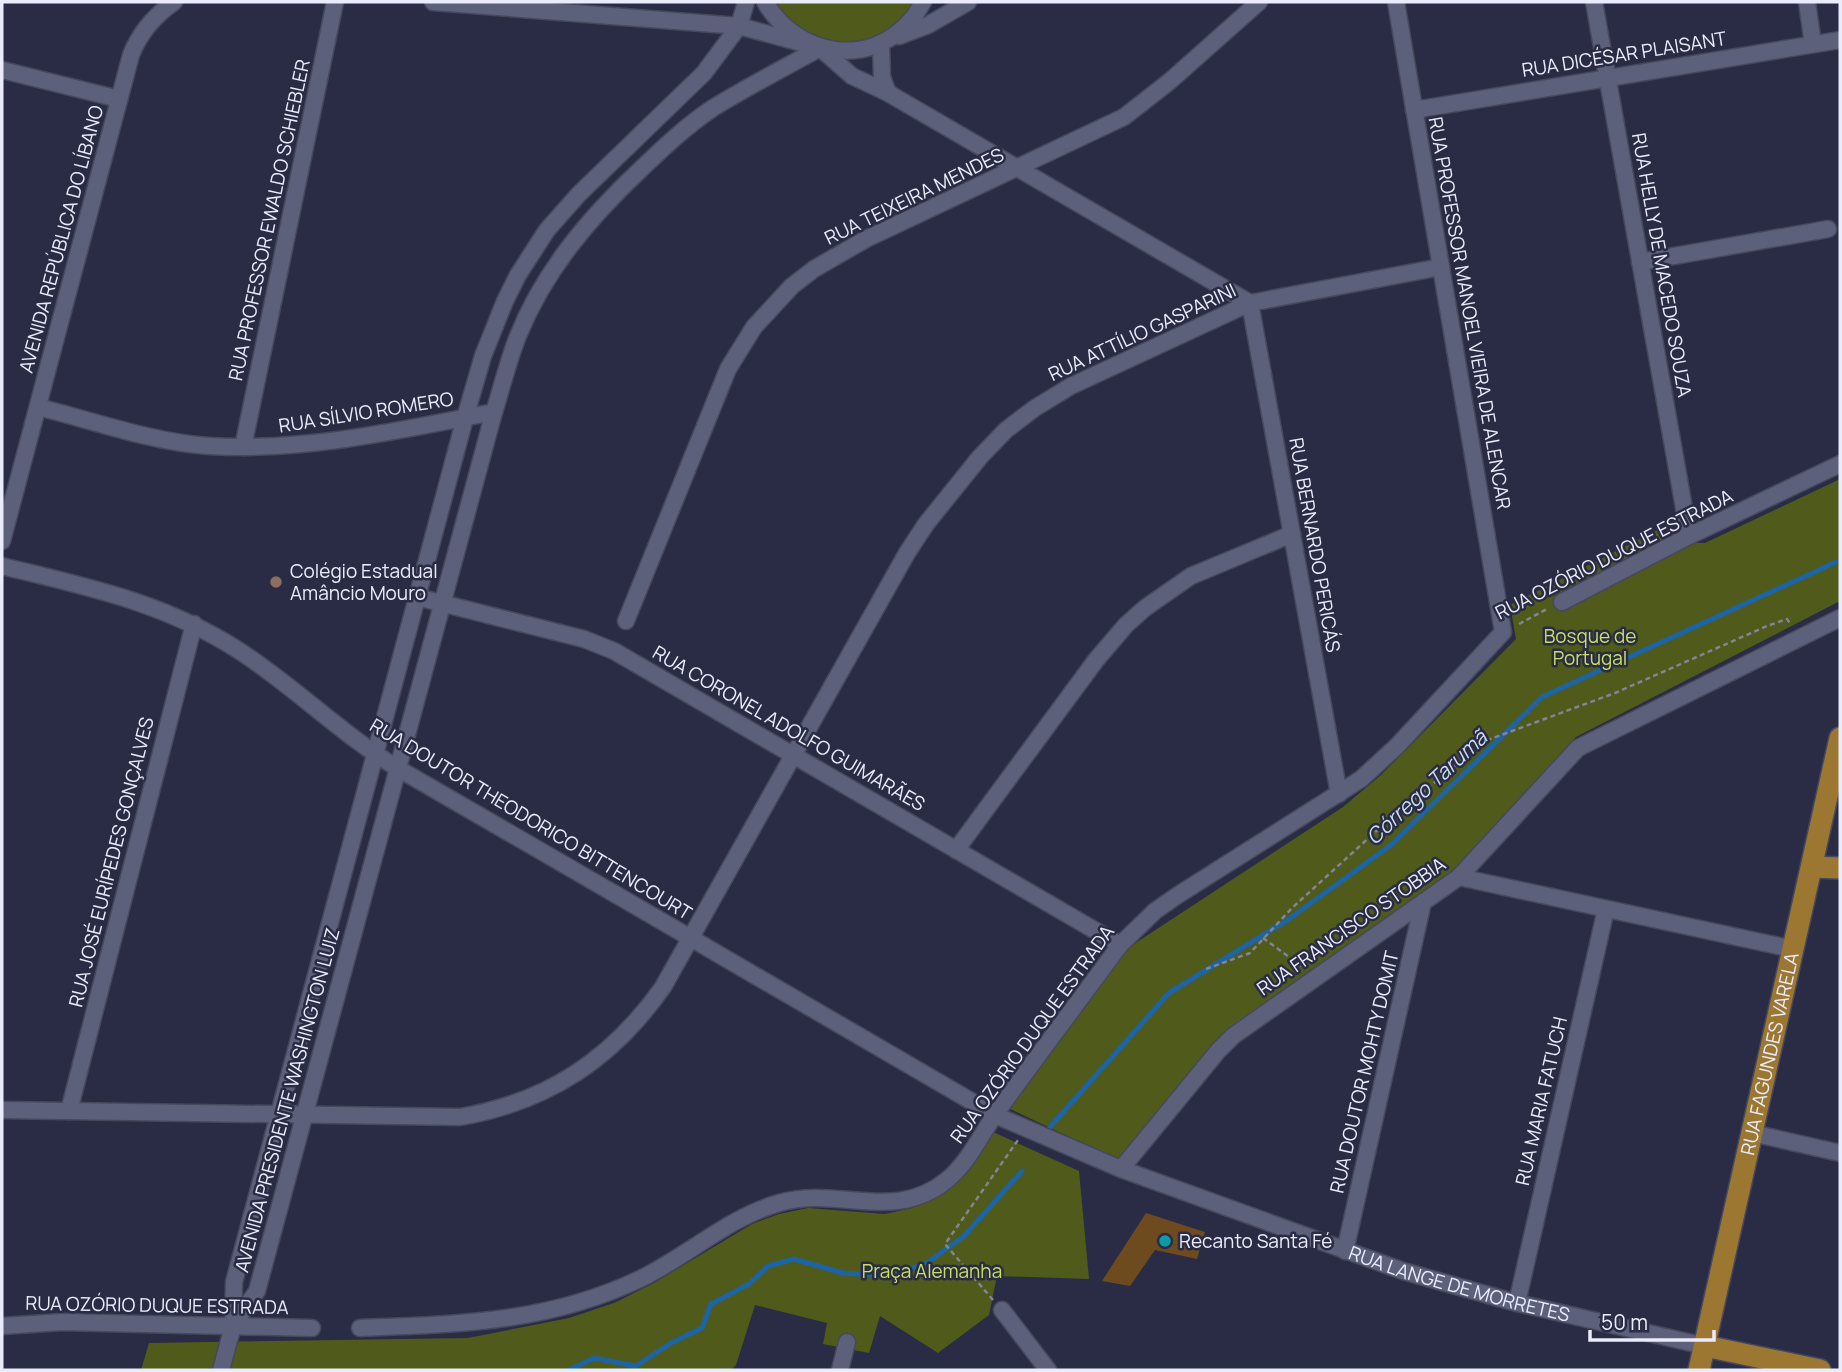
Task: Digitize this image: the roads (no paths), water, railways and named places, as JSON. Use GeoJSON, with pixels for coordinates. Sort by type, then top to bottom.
{"type":"FeatureCollection","features":[{"type":"Feature","properties":{"kind":"main road","name":"RUA FAGUNDES VARELA"},"geometry":{"type":"LineString","coordinates":[[1699,1370],[1840,738]]}},
{"type":"Feature","properties":{"kind":"main road"},"geometry":{"type":"LineString","coordinates":[[1812,867],[1840,868]]}},
{"type":"Feature","properties":{"kind":"main road","name":"RUA LANGE DE MORRETES"},"geometry":{"type":"LineString","coordinates":[[1705,1346],[1820,1370]]}},
{"type":"Feature","properties":{"kind":"street","name":"AVENIDA REPÚBLICA DO LÍBANO"},"geometry":{"type":"LineString","coordinates":[[2,541],[10,480],[38,407],[119,99],[137,41],[158,13],[174,2]]}},
{"type":"Feature","properties":{"kind":"street","name":"RUA PROFESSOR EWALDO SCHIEBLER"},"geometry":{"type":"LineString","coordinates":[[243,447],[335,2]]}},
{"type":"Feature","properties":{"kind":"street"},"geometry":{"type":"LineString","coordinates":[[433,2],[739,26],[820,48],[850,51],[928,25],[968,2]]}},
{"type":"Feature","properties":{"kind":"street","name":"AVENIDA PRESIDENTE WASHINGTON LUIZ"},"geometry":{"type":"LineString","coordinates":[[233,1326],[234,1282],[464,418],[483,356],[518,275],[547,230],[579,194],[704,73],[739,26],[746,2]]}},
{"type":"Feature","properties":{"kind":"street"},"geometry":{"type":"LineString","coordinates":[[765,2],[775,18],[795,37],[820,48],[852,76],[888,93],[1250,303]]}},
{"type":"Feature","properties":{"kind":"street"},"geometry":{"type":"LineString","coordinates":[[888,93],[882,77],[885,41],[912,20],[923,2]]}},
{"type":"Feature","properties":{"kind":"street","name":"RUA TEIXEIRA MENDES"},"geometry":{"type":"LineString","coordinates":[[626,621],[717,392],[738,351],[772,306],[792,286],[837,254],[1124,117],[1170,81],[1259,2]]}},
{"type":"Feature","properties":{"kind":"street","name":"RUA PROFESSOR MANOEL VIEIRA DE ALENCAR"},"geometry":{"type":"LineString","coordinates":[[1396,2],[1503,632]]}},
{"type":"Feature","properties":{"kind":"street","name":"RUA HELLY DE MACEDO SOUZA"},"geometry":{"type":"LineString","coordinates":[[1594,2],[1689,536]]}},
{"type":"Feature","properties":{"kind":"street"},"geometry":{"type":"LineString","coordinates":[[1807,2],[1814,44]]}},
{"type":"Feature","properties":{"kind":"street","name":"RUA DICÉSAR PLAISANT"},"geometry":{"type":"LineString","coordinates":[[1414,110],[1840,40]]}},
{"type":"Feature","properties":{"kind":"street","name":"AVENIDA PRESIDENTE WASHINGTON LUIZ"},"geometry":{"type":"LineString","coordinates":[[233,1326],[257,1291],[494,412],[518,336],[536,298],[568,249],[597,212],[656,155],[691,124],[713,109],[820,48]]}},
{"type":"Feature","properties":{"kind":"street"},"geometry":{"type":"LineString","coordinates":[[2,70],[119,99]]}},
{"type":"Feature","properties":{"kind":"street"},"geometry":{"type":"LineString","coordinates":[[1640,262],[1828,229]]}},
{"type":"Feature","properties":{"kind":"street","name":"RUA ATTÍLIO GASPARINI"},"geometry":{"type":"LineString","coordinates":[[2,1110],[460,1117],[484,1113],[536,1096],[581,1071],[612,1046],[649,1006],[691,938],[884,593],[926,524],[962,477],[998,439],[1035,408],[1071,386],[1250,303],[1441,267]]}},
{"type":"Feature","properties":{"kind":"street","name":"RUA BERNARDO PERICÁS"},"geometry":{"type":"LineString","coordinates":[[1250,303],[1339,794]]}},
{"type":"Feature","properties":{"kind":"street","name":"RUA SÍLVIO ROMERO"},"geometry":{"type":"LineString","coordinates":[[38,407],[166,439],[206,446],[243,447],[317,443],[494,412]]}},
{"type":"Feature","properties":{"kind":"street","name":"RUA OZÓRIO DUQUE ESTRADA"},"geometry":{"type":"LineString","coordinates":[[1562,602],[1689,536],[1840,464]]}},
{"type":"Feature","properties":{"kind":"street"},"geometry":{"type":"LineString","coordinates":[[956,850],[1096,660],[1126,625],[1145,608],[1191,576],[1292,534]]}},
{"type":"Feature","properties":{"kind":"street","name":"RUA DOUTOR THEODORICO BITTENCOURT"},"geometry":{"type":"LineString","coordinates":[[2,566],[125,597],[174,614],[194,625],[259,664],[375,755],[995,1115]]}},
{"type":"Feature","properties":{"kind":"street","name":"RUA CORONEL ADOLFO GUIMARÃES"},"geometry":{"type":"LineString","coordinates":[[417,597],[600,645],[1120,945]]}},
{"type":"Feature","properties":{"kind":"street","name":"RUA FRANCISCO STOBBIA"},"geometry":{"type":"LineString","coordinates":[[1121,1168],[1218,1051],[1252,1022],[1459,877],[1578,748],[1840,618]]}},
{"type":"Feature","properties":{"kind":"street","name":"RUA JOSÉ EURÍPEDES GONÇALVES"},"geometry":{"type":"LineString","coordinates":[[69,1111],[194,625]]}},
{"type":"Feature","properties":{"kind":"street","name":"RUA OZÓRIO DUQUE ESTRADA"},"geometry":{"type":"LineString","coordinates":[[360,1328],[469,1323],[527,1316],[591,1299],[642,1278],[738,1220],[779,1203],[818,1196],[881,1204],[897,1203],[917,1198],[934,1189],[958,1169],[1120,945],[1155,911],[1339,794],[1381,763],[1503,632]]}},
{"type":"Feature","properties":{"kind":"street"},"geometry":{"type":"LineString","coordinates":[[1459,877],[1793,949]]}},
{"type":"Feature","properties":{"kind":"street","name":"RUA DOUTOR MOHTY DOMIT"},"geometry":{"type":"LineString","coordinates":[[1345,1251],[1423,902]]}},
{"type":"Feature","properties":{"kind":"street","name":"RUA MARIA FATUCH"},"geometry":{"type":"LineString","coordinates":[[1517,1303],[1606,909]]}},
{"type":"Feature","properties":{"kind":"street","name":"RUA LANGE DE MORRETES"},"geometry":{"type":"LineString","coordinates":[[995,1115],[1121,1168],[1436,1282],[1705,1346]]}},
{"type":"Feature","properties":{"kind":"street"},"geometry":{"type":"LineString","coordinates":[[1752,1133],[1840,1153]]}},
{"type":"Feature","properties":{"kind":"street"},"geometry":{"type":"LineString","coordinates":[[1002,1310],[1048,1370]]}},
{"type":"Feature","properties":{"kind":"street","name":"RUA OZÓRIO DUQUE ESTRADA"},"geometry":{"type":"LineString","coordinates":[[2,1325],[62,1322],[312,1328]]}},
{"type":"Feature","properties":{"kind":"street"},"geometry":{"type":"LineString","coordinates":[[221,1370],[233,1326]]}},
{"type":"Feature","properties":{"kind":"street"},"geometry":{"type":"LineString","coordinates":[[840,1370],[847,1342]]}},
{"type":"Feature","properties":{"kind":"waterway","name":"Córrego Tarumã"},"geometry":{"type":"LineString","coordinates":[[1050,1127],[1169,993],[1289,919],[1391,845],[1542,697],[1836,562]]}},
{"type":"Feature","properties":{"kind":"waterway","name":"Córrego Tarumã"},"geometry":{"type":"LineString","coordinates":[[569,1370],[594,1358],[636,1366],[671,1343],[702,1328],[711,1304],[749,1284],[768,1266],[794,1259],[843,1273],[890,1276],[927,1263],[964,1236],[1022,1171]]}},
{"type":"Feature","properties":{"kind":"place","name":"Colégio Estadual Amâncio Mouro"},"geometry":{"type":"Point","coordinates":[276,582]}},
{"type":"Feature","properties":{"kind":"place","name":"Recanto Santa Fé"},"geometry":{"type":"Point","coordinates":[1165,1241]}},
{"type":"Feature","properties":{"kind":"park label","name":"Bosque de Portugal"},"geometry":{"type":"Point","coordinates":[1590,647]}},
{"type":"Feature","properties":{"kind":"park label","name":"Praça Alemanha"},"geometry":{"type":"Point","coordinates":[932,1271]}}]}
